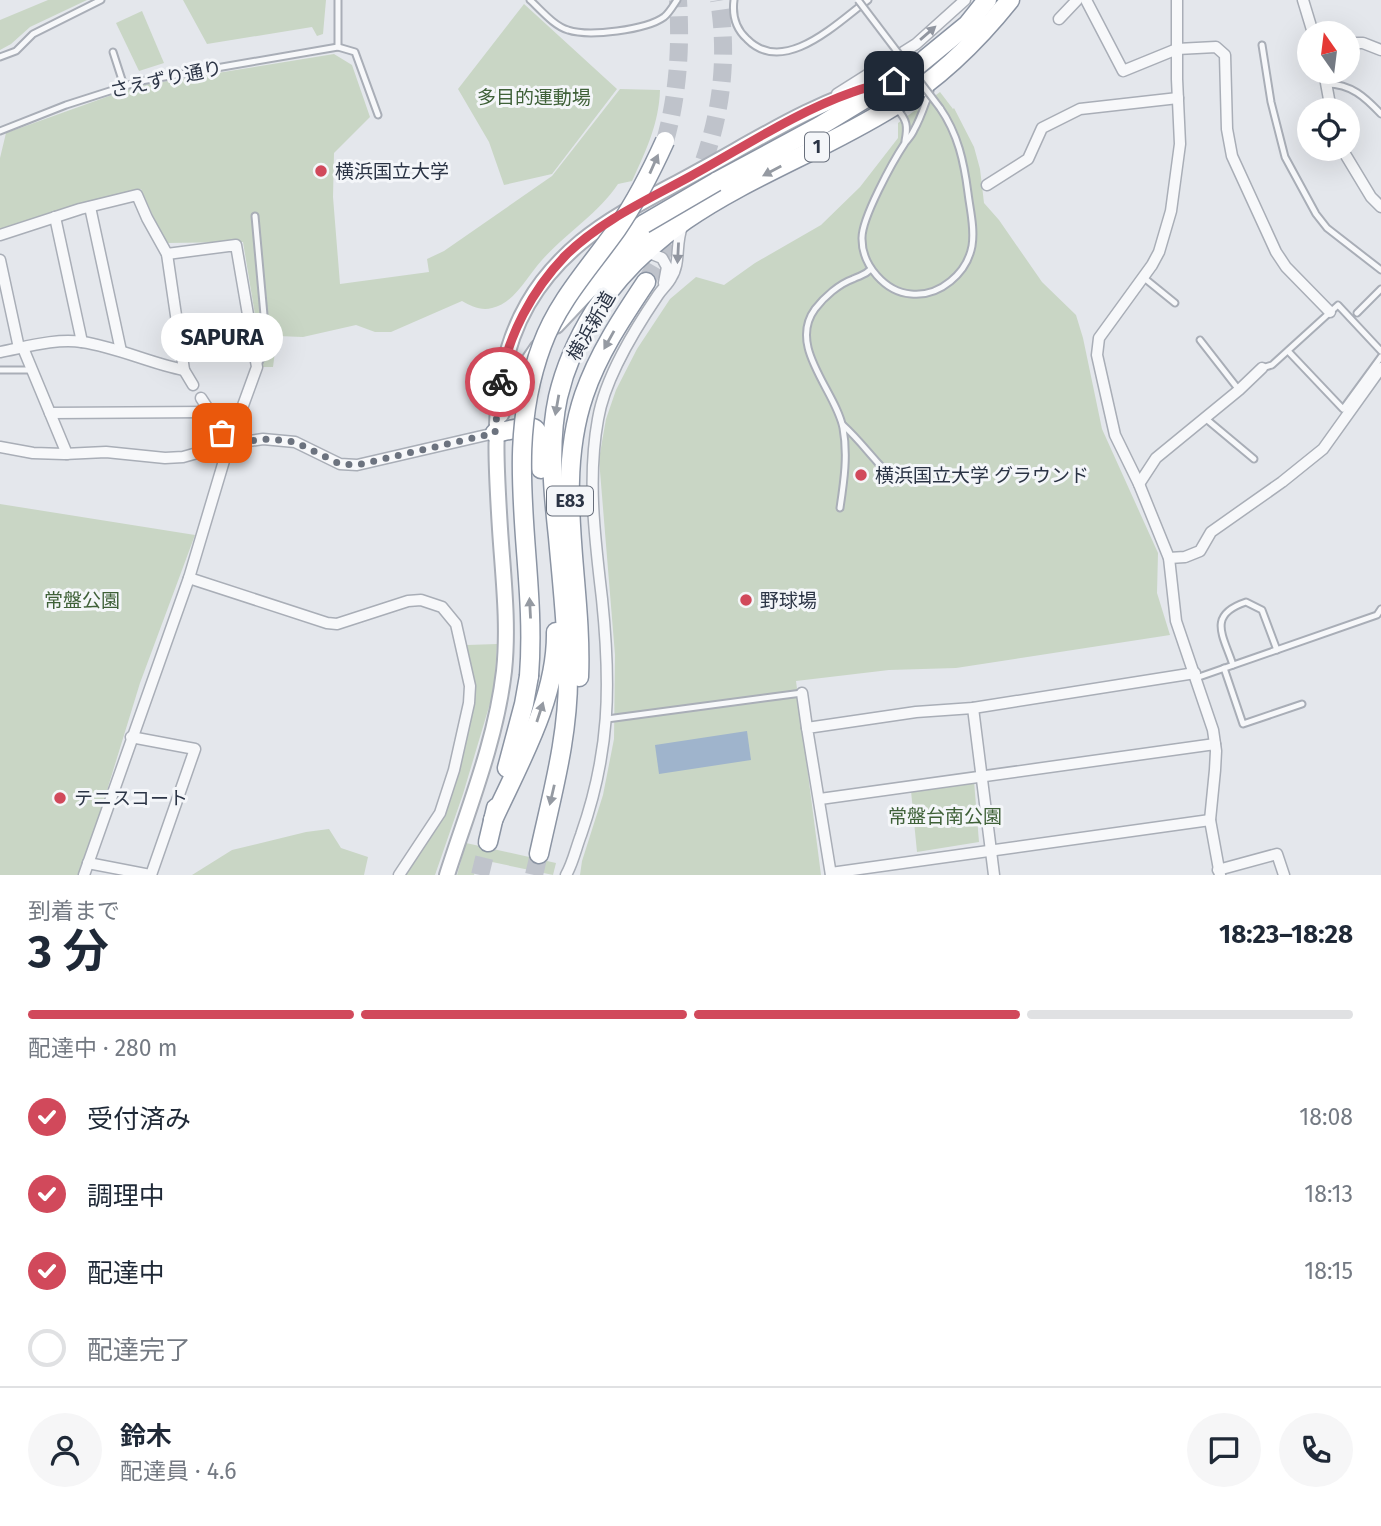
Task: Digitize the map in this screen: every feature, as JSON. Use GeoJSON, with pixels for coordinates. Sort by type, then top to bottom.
{"type":"FeatureCollection","features":[{"type":"Feature","properties":{"kind":"highway","name":"横浜新道"},"geometry":{"type":"LineString","coordinates":[[488,842],[529,676],[531,615],[522,507],[521,445],[530,386],[542,343],[552,324],[604,260],[645,224],[820,126],[912,70],[967,25],[987,0]]}},
{"type":"Feature","properties":{"kind":"highway","name":"横浜新道"},"geometry":{"type":"LineString","coordinates":[[539,854],[565,736],[568,676],[566,623],[553,488],[554,421],[558,397],[574,349],[602,300],[657,240],[693,213],[894,106],[937,76],[1010,0]]}},
{"type":"Feature","properties":{"kind":"highway","name":"E83"},"geometry":{"type":"LineString","coordinates":[[552,324],[569,293],[632,207],[665,141]]}},
{"type":"Feature","properties":{"kind":"highway","name":"E83"},"geometry":{"type":"LineString","coordinates":[[565,736],[578,681],[579,659],[570,507],[570,467],[575,429],[584,394],[598,360],[653,288]]}},
{"type":"Feature","properties":{"kind":"highway"},"geometry":{"type":"LineString","coordinates":[[493,820],[536,725],[551,678],[556,649],[556,624],[542,499],[541,436],[533,426],[495,433]]}},
{"type":"Feature","properties":{"kind":"street"},"geometry":{"type":"LineString","coordinates":[[967,0],[967,25]]}},
{"type":"Feature","properties":{"kind":"street"},"geometry":{"type":"LineString","coordinates":[[447,875],[495,724],[504,671],[506,621],[495,433],[504,361],[516,328],[534,296],[565,256],[583,240],[635,207],[809,110],[916,44],[967,0]]}},
{"type":"Feature","properties":{"kind":"street"},"geometry":{"type":"LineString","coordinates":[[1059,19],[1077,0]]}},
{"type":"Feature","properties":{"kind":"street"},"geometry":{"type":"LineString","coordinates":[[1086,0],[1123,71],[1177,49],[1216,47],[1224,55],[1227,129],[1232,156],[1276,252],[1286,267],[1330,312]]}},
{"type":"Feature","properties":{"kind":"street"},"geometry":{"type":"LineString","coordinates":[[1177,0],[1180,144],[1171,211],[1159,252],[1110,321],[1097,345],[1097,355],[1109,416],[1119,446],[1139,484],[1169,558],[1176,621],[1213,730],[1216,770],[1210,820],[1219,872],[1277,854],[1283,875]]}},
{"type":"Feature","properties":{"kind":"street"},"geometry":{"type":"LineString","coordinates":[[1303,0],[1309,21]]}},
{"type":"Feature","properties":{"kind":"street"},"geometry":{"type":"LineString","coordinates":[[1360,43],[1381,50]]}},
{"type":"Feature","properties":{"kind":"street"},"geometry":{"type":"LineString","coordinates":[[809,110],[854,91],[894,81]]}},
{"type":"Feature","properties":{"kind":"street"},"geometry":{"type":"LineString","coordinates":[[1327,84],[1329,98]]}},
{"type":"Feature","properties":{"kind":"street"},"geometry":{"type":"LineString","coordinates":[[987,185],[1028,159],[1042,128],[1080,109],[1178,98]]}},
{"type":"Feature","properties":{"kind":"street"},"geometry":{"type":"LineString","coordinates":[[1349,161],[1371,198],[1381,207]]}},
{"type":"Feature","properties":{"kind":"street"},"geometry":{"type":"LineString","coordinates":[[0,235],[137,195],[167,254],[184,370],[193,385]]}},
{"type":"Feature","properties":{"kind":"street"},"geometry":{"type":"LineString","coordinates":[[90,207],[121,351]]}},
{"type":"Feature","properties":{"kind":"street"},"geometry":{"type":"LineString","coordinates":[[495,433],[513,384],[541,342],[623,255],[676,219],[693,213]]}},
{"type":"Feature","properties":{"kind":"street"},"geometry":{"type":"LineString","coordinates":[[653,288],[671,278],[677,265],[678,236],[693,213]]}},
{"type":"Feature","properties":{"kind":"street"},"geometry":{"type":"LineString","coordinates":[[55,217],[82,342]]}},
{"type":"Feature","properties":{"kind":"street"},"geometry":{"type":"LineString","coordinates":[[84,875],[189,578],[229,444],[257,367],[236,245],[167,254]]}},
{"type":"Feature","properties":{"kind":"street"},"geometry":{"type":"LineString","coordinates":[[566,875],[594,799],[607,719],[606,653],[593,517],[593,459],[598,417],[608,387],[653,288],[666,278],[667,267],[662,258],[652,254],[639,257]]}},
{"type":"Feature","properties":{"kind":"street"},"geometry":{"type":"LineString","coordinates":[[0,260],[21,348],[67,454]]}},
{"type":"Feature","properties":{"kind":"street"},"geometry":{"type":"LineString","coordinates":[[0,352],[40,344],[82,342],[184,370]]}},
{"type":"Feature","properties":{"kind":"street"},"geometry":{"type":"LineString","coordinates":[[1139,484],[1156,458],[1262,368]]}},
{"type":"Feature","properties":{"kind":"street"},"geometry":{"type":"LineString","coordinates":[[1169,558],[1185,557],[1200,551],[1210,532],[1282,482],[1323,449],[1381,368]]}},
{"type":"Feature","properties":{"kind":"street"},"geometry":{"type":"LineString","coordinates":[[201,398],[229,444]]}},
{"type":"Feature","properties":{"kind":"street"},"geometry":{"type":"LineString","coordinates":[[50,414],[213,418]]}},
{"type":"Feature","properties":{"kind":"street"},"geometry":{"type":"LineString","coordinates":[[0,447],[33,453],[106,452],[165,458],[183,457],[229,444],[263,439],[295,442],[340,464],[357,465],[495,433]]}},
{"type":"Feature","properties":{"kind":"street"},"geometry":{"type":"LineString","coordinates":[[189,578],[327,623],[337,624],[408,601],[421,600],[442,607],[456,624],[470,687],[454,770],[440,813],[399,875]]}},
{"type":"Feature","properties":{"kind":"street"},"geometry":{"type":"LineString","coordinates":[[807,728],[916,712],[973,708],[1196,676]]}},
{"type":"Feature","properties":{"kind":"street"},"geometry":{"type":"LineString","coordinates":[[802,693],[831,874],[1210,820]]}},
{"type":"Feature","properties":{"kind":"street"},"geometry":{"type":"LineString","coordinates":[[973,708],[994,875]]}},
{"type":"Feature","properties":{"kind":"street"},"geometry":{"type":"LineString","coordinates":[[88,863],[150,875],[195,749],[131,737]]}},
{"type":"Feature","properties":{"kind":"street"},"geometry":{"type":"LineString","coordinates":[[820,799],[1215,744]]}},
{"type":"Feature","properties":{"kind":"lane"},"geometry":{"type":"LineString","coordinates":[[0,57],[16,51],[33,34],[101,0]]}},
{"type":"Feature","properties":{"kind":"lane"},"geometry":{"type":"LineString","coordinates":[[338,0],[338,47],[355,52],[378,115]]}},
{"type":"Feature","properties":{"kind":"lane"},"geometry":{"type":"LineString","coordinates":[[530,0],[566,30],[581,33],[632,30],[650,25],[666,16],[677,0]]}},
{"type":"Feature","properties":{"kind":"lane"},"geometry":{"type":"LineString","coordinates":[[734,0],[735,20],[742,34],[752,44],[779,53],[796,50],[868,0]]}},
{"type":"Feature","properties":{"kind":"lane"},"geometry":{"type":"LineString","coordinates":[[858,0],[940,108],[958,142],[965,167],[973,229],[972,246],[967,261],[960,273],[943,287],[911,294],[895,289],[879,278],[865,256],[862,239],[864,223],[904,144],[908,129],[906,119],[894,106]]}},
{"type":"Feature","properties":{"kind":"lane"},"geometry":{"type":"LineString","coordinates":[[1262,46],[1271,102],[1285,157],[1316,214],[1327,228],[1381,270]]}},
{"type":"Feature","properties":{"kind":"lane","name":"さえずり通り"},"geometry":{"type":"LineString","coordinates":[[0,131],[124,86],[338,47]]}},
{"type":"Feature","properties":{"kind":"lane"},"geometry":{"type":"LineString","coordinates":[[113,52],[124,86]]}},
{"type":"Feature","properties":{"kind":"lane"},"geometry":{"type":"LineString","coordinates":[[904,144],[913,133],[937,76]]}},
{"type":"Feature","properties":{"kind":"lane"},"geometry":{"type":"LineString","coordinates":[[1342,84],[1364,96],[1381,114]]}},
{"type":"Feature","properties":{"kind":"lane"},"geometry":{"type":"LineString","coordinates":[[255,216],[267,348],[257,367]]}},
{"type":"Feature","properties":{"kind":"lane"},"geometry":{"type":"LineString","coordinates":[[840,508],[846,472],[843,425],[809,351],[806,334],[808,320],[815,308],[830,294],[871,269]]}},
{"type":"Feature","properties":{"kind":"lane"},"geometry":{"type":"LineString","coordinates":[[1143,277],[1175,303]]}},
{"type":"Feature","properties":{"kind":"lane"},"geometry":{"type":"LineString","coordinates":[[1357,313],[1381,289]]}},
{"type":"Feature","properties":{"kind":"lane"},"geometry":{"type":"LineString","coordinates":[[1262,368],[1272,365],[1338,305],[1381,351]]}},
{"type":"Feature","properties":{"kind":"lane"},"geometry":{"type":"LineString","coordinates":[[1200,340],[1239,390]]}},
{"type":"Feature","properties":{"kind":"lane"},"geometry":{"type":"LineString","coordinates":[[1288,351],[1343,409],[1381,357]]}},
{"type":"Feature","properties":{"kind":"lane"},"geometry":{"type":"LineString","coordinates":[[0,370],[32,370]]}},
{"type":"Feature","properties":{"kind":"lane"},"geometry":{"type":"LineString","coordinates":[[1205,418],[1254,459]]}},
{"type":"Feature","properties":{"kind":"lane"},"geometry":{"type":"LineString","coordinates":[[843,425],[897,482]]}},
{"type":"Feature","properties":{"kind":"lane"},"geometry":{"type":"LineString","coordinates":[[1233,665],[1220,627],[1224,613],[1245,602],[1262,610],[1277,650]]}},
{"type":"Feature","properties":{"kind":"lane"},"geometry":{"type":"LineString","coordinates":[[1196,676],[1377,615],[1381,609]]}},
{"type":"Feature","properties":{"kind":"lane"},"geometry":{"type":"LineString","coordinates":[[1224,668],[1243,724],[1302,704]]}},
{"type":"Feature","properties":{"kind":"lane"},"geometry":{"type":"LineString","coordinates":[[607,719],[802,693]]}},
{"type":"Feature","properties":{"kind":"green space"},"geometry":{"type":"Polygon","coordinates":[[[48,0],[87,0],[30,27],[0,50],[0,20],[48,0]]]}},
{"type":"Feature","properties":{"kind":"green space"},"geometry":{"type":"Polygon","coordinates":[[[183,0],[326,0],[323,34],[317,36],[312,27],[207,44],[183,0]]]}},
{"type":"Feature","properties":{"kind":"green space","name":"多目的運動場"},"geometry":{"type":"Polygon","coordinates":[[[524,4],[617,89],[552,174],[504,185],[489,142],[458,89],[524,4]]]}},
{"type":"Feature","properties":{"kind":"green space"},"geometry":{"type":"Polygon","coordinates":[[[142,11],[164,63],[139,71],[116,23],[142,11]]]}},
{"type":"Feature","properties":{"kind":"green space"},"geometry":{"type":"Polygon","coordinates":[[[334,54],[352,65],[370,117],[334,153],[333,197],[340,284],[429,272],[427,259],[444,251],[552,176],[620,89],[660,90],[657,114],[647,148],[632,181],[618,184],[601,205],[542,260],[507,301],[484,309],[462,301],[391,332],[375,332],[356,325],[303,337],[277,336],[273,367],[260,367],[261,351],[243,242],[165,243],[141,189],[0,230],[0,158],[6,133],[137,86],[334,54]]]}},
{"type":"Feature","properties":{"kind":"green space","name":"横浜国立大学 グラウンド"},"geometry":{"type":"Polygon","coordinates":[[[940,92],[954,108],[974,147],[984,203],[1042,282],[1076,315],[1102,429],[1158,553],[1157,593],[1170,635],[956,668],[889,670],[796,681],[821,875],[580,875],[603,795],[614,739],[615,655],[599,459],[606,419],[616,390],[637,349],[670,299],[696,277],[724,285],[755,263],[821,225],[860,187],[898,138],[898,123],[940,92]]]}},
{"type":"Feature","properties":{"kind":"green space","name":"常盤公園"},"geometry":{"type":"Polygon","coordinates":[[[0,504],[195,535],[140,683],[81,875],[0,875],[0,504]]]}},
{"type":"Feature","properties":{"kind":"green space"},"geometry":{"type":"Polygon","coordinates":[[[497,644],[494,690],[435,875],[404,875],[446,810],[472,675],[467,645],[497,644]]]}},
{"type":"Feature","properties":{"kind":"green space","name":"常盤台南公園"},"geometry":{"type":"Polygon","coordinates":[[[974,781],[979,842],[917,852],[911,791],[974,781]]]}},
{"type":"Feature","properties":{"kind":"green space"},"geometry":{"type":"Polygon","coordinates":[[[329,829],[341,848],[368,857],[364,875],[192,875],[232,850],[329,829]]]}},
{"type":"Feature","properties":{"kind":"green space"},"geometry":{"type":"Polygon","coordinates":[[[466,843],[556,863],[553,875],[478,859],[474,875],[457,875],[466,843]]]}},
{"type":"Feature","properties":{"kind":"water"},"geometry":{"type":"Polygon","coordinates":[[[747,731],[751,760],[659,774],[655,745],[747,731]]]}},
{"type":"Feature","properties":{"kind":"tunnel"},"geometry":{"type":"LineString","coordinates":[[665,141],[678,71],[678,0]]}},
{"type":"Feature","properties":{"kind":"tunnel"},"geometry":{"type":"LineString","coordinates":[[646,282],[682,215],[708,147],[717,113],[723,39],[719,0]]}},
{"type":"Feature","properties":{"kind":"tunnel"},"geometry":{"type":"LineString","coordinates":[[480,875],[488,842]]}},
{"type":"Feature","properties":{"kind":"tunnel"},"geometry":{"type":"LineString","coordinates":[[534,875],[539,854]]}},
{"type":"Feature","properties":{"kind":"way so far"},"geometry":{"type":"LineString","coordinates":[[222,433],[229,444],[263,439],[295,442],[340,464],[357,465],[383,461],[495,433],[500,382]]}},
{"type":"Feature","properties":{"kind":"place","name":"横浜国立大学"},"geometry":{"type":"Point","coordinates":[321,171]}},
{"type":"Feature","properties":{"kind":"place","name":"SAPURA"},"geometry":{"type":"Point","coordinates":[222,433]}},
{"type":"Feature","properties":{"kind":"place","name":"横浜国立大学 グラウンド"},"geometry":{"type":"Point","coordinates":[861,475]}},
{"type":"Feature","properties":{"kind":"place","name":"野球場"},"geometry":{"type":"Point","coordinates":[746,600]}},
{"type":"Feature","properties":{"kind":"place","name":"テニスコート"},"geometry":{"type":"Point","coordinates":[60,798]}},
{"type":"Feature","properties":{"kind":"route"},"geometry":{"type":"LineString","coordinates":[[500,382],[504,361],[516,328],[534,296],[565,256],[583,240],[647,200],[809,110],[854,91],[894,81]]}}]}
